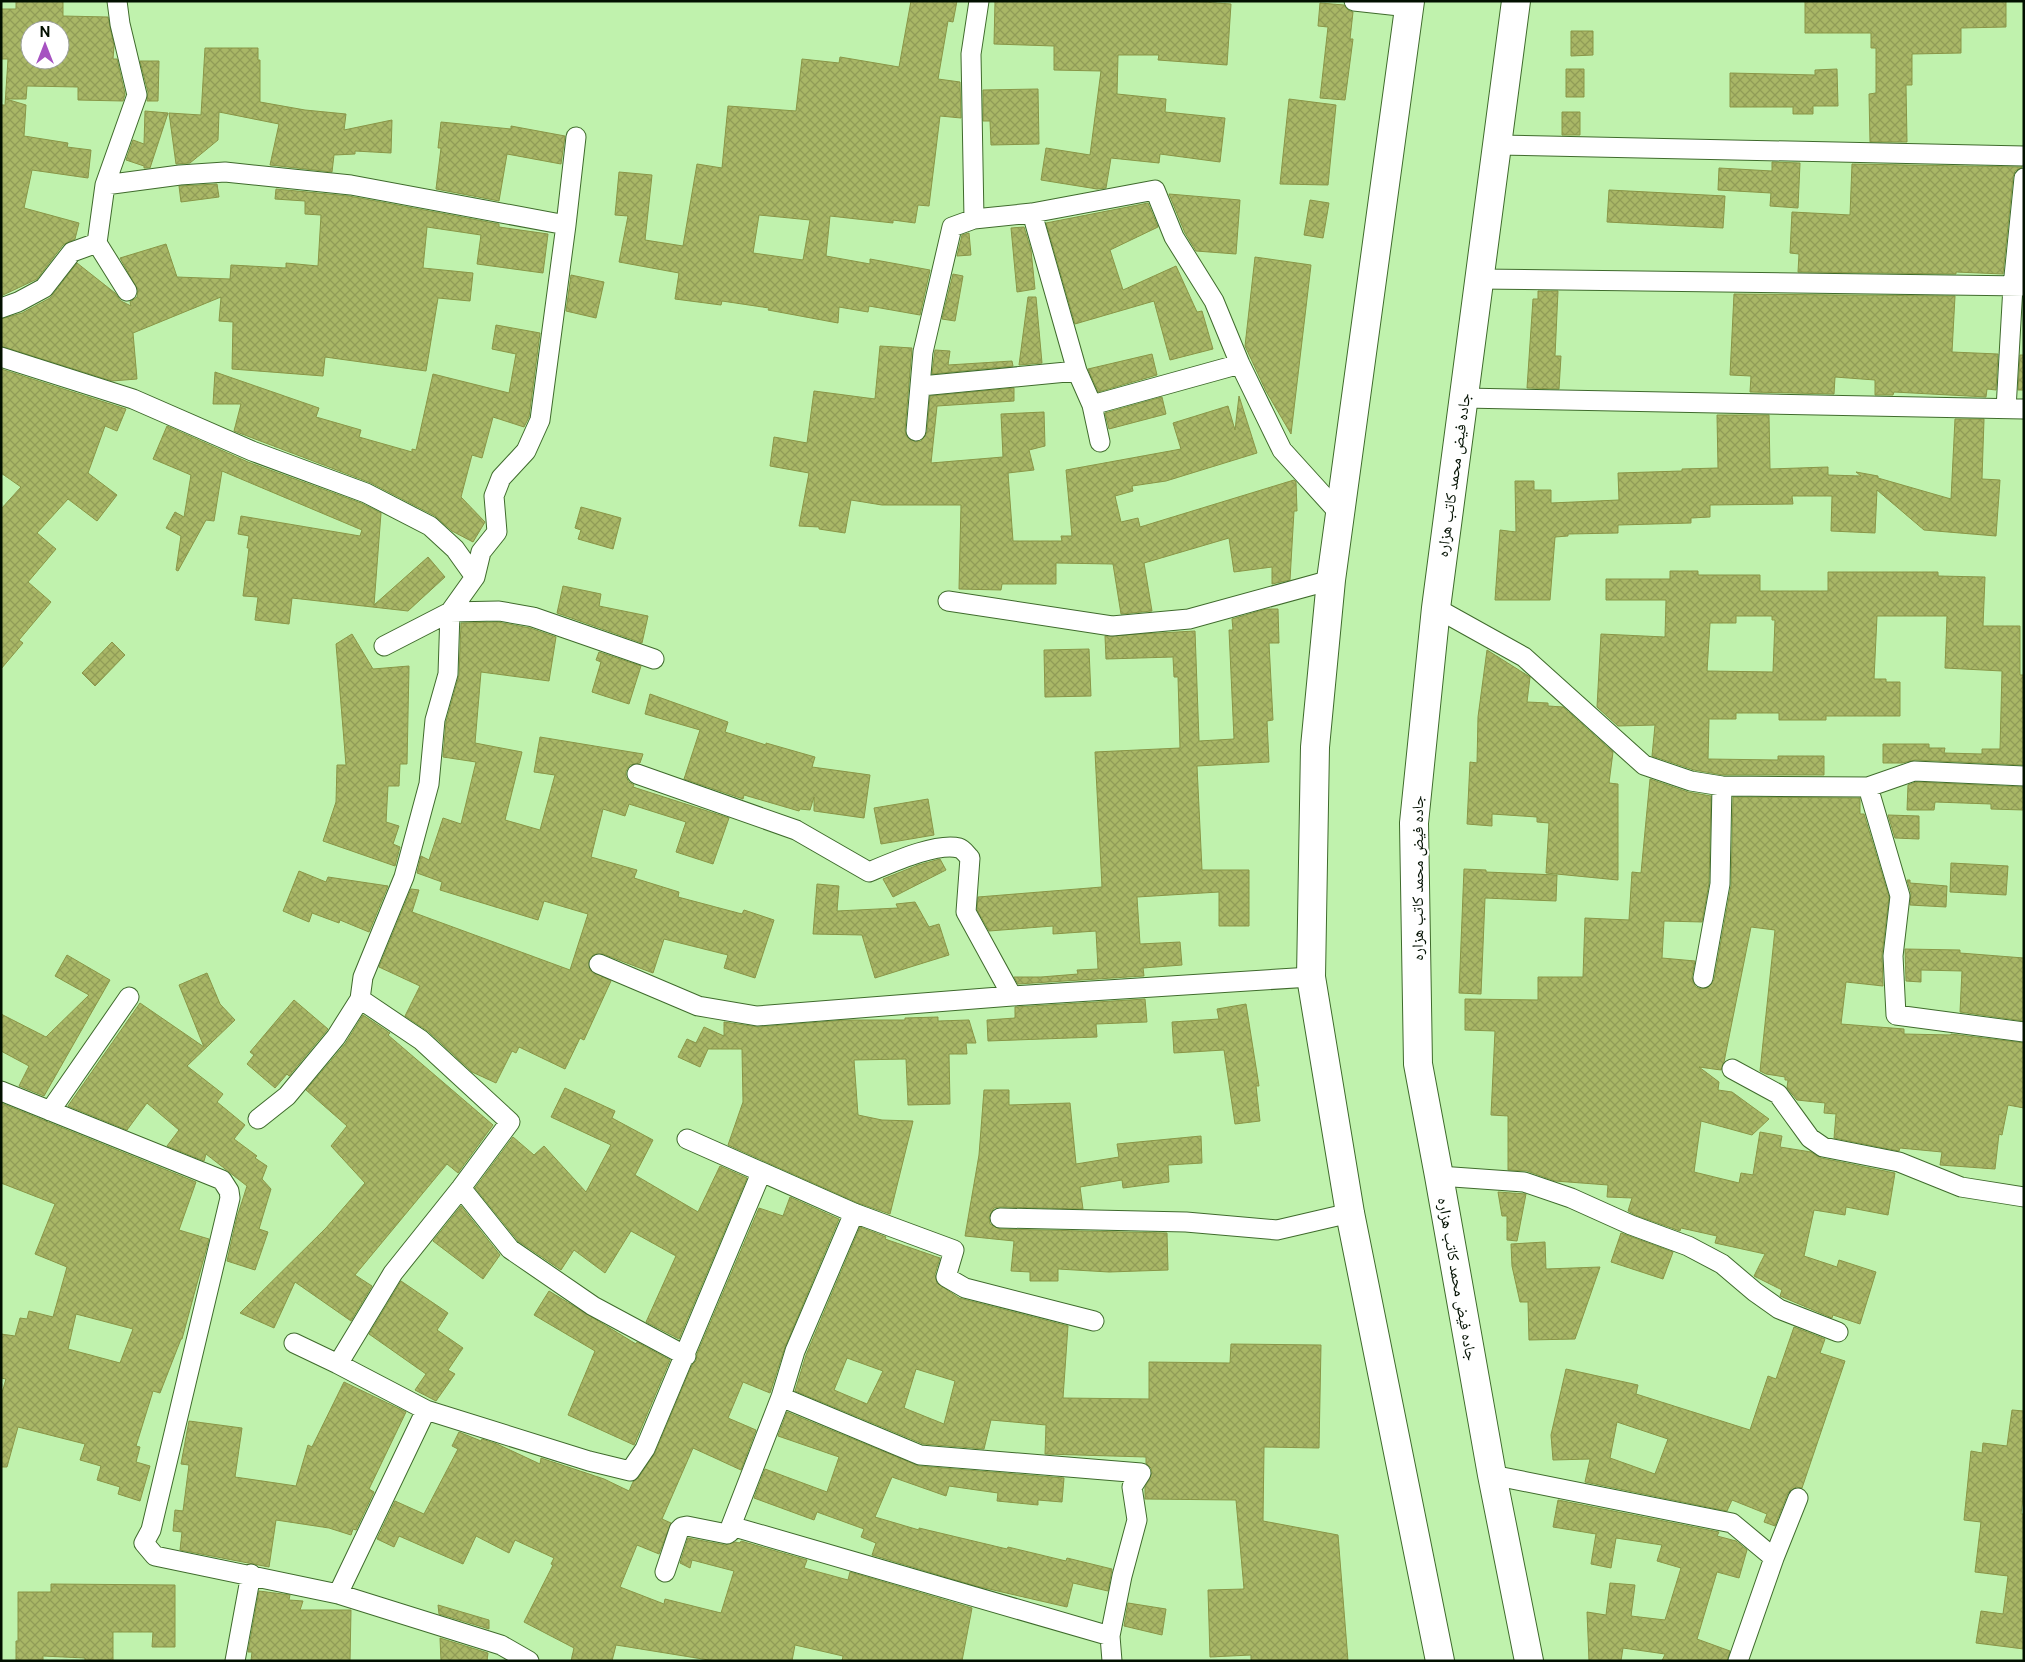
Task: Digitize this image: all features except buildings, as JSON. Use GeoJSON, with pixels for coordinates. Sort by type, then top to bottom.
{"type":"FeatureCollection","features":[{"type":"Feature","properties":{"kind":"main road","name":"جاده فیض محمد کاتب هزاره"},"geometry":{"type":"LineString","coordinates":[[1516,1],[1436,608],[1414,823],[1418,1064],[1440,1176],[1492,1476],[1529,1661]]}},
{"type":"Feature","properties":{"kind":"main road"},"geometry":{"type":"LineString","coordinates":[[1410,4],[1331,580],[1315,747],[1311,977],[1350,1213],[1440,1661]]}},
{"type":"Feature","properties":{"kind":"street"},"geometry":{"type":"LineString","coordinates":[[117,1],[120,24],[137,95],[105,185],[97,243],[127,291]]}},
{"type":"Feature","properties":{"kind":"street"},"geometry":{"type":"LineString","coordinates":[[974,219],[971,54],[979,1]]}},
{"type":"Feature","properties":{"kind":"street"},"geometry":{"type":"LineString","coordinates":[[1354,1],[1410,4]]}},
{"type":"Feature","properties":{"kind":"street"},"geometry":{"type":"LineString","coordinates":[[258,1119],[287,1096],[336,1037],[360,999],[362,977],[404,877],[429,784],[435,720],[448,674],[450,612],[475,577],[481,552],[497,532],[494,496],[501,478],[526,451],[540,420],[576,137]]}},
{"type":"Feature","properties":{"kind":"street"},"geometry":{"type":"LineString","coordinates":[[1497,145],[2024,156]]}},
{"type":"Feature","properties":{"kind":"street"},"geometry":{"type":"LineString","coordinates":[[105,185],[180,175],[225,172],[351,185],[566,225]]}},
{"type":"Feature","properties":{"kind":"street"},"geometry":{"type":"LineString","coordinates":[[1464,398],[2015,409],[2018,286],[2024,178]]}},
{"type":"Feature","properties":{"kind":"street"},"geometry":{"type":"LineString","coordinates":[[916,431],[923,352],[952,227],[974,219],[1032,213],[1155,190],[1174,237],[1214,301],[1240,364],[1282,450],[1340,514]]}},
{"type":"Feature","properties":{"kind":"street"},"geometry":{"type":"LineString","coordinates":[[1032,213],[1077,371],[1092,405],[1100,442]]}},
{"type":"Feature","properties":{"kind":"street"},"geometry":{"type":"LineString","coordinates":[[1,308],[18,302],[44,288],[72,252],[97,243]]}},
{"type":"Feature","properties":{"kind":"street"},"geometry":{"type":"LineString","coordinates":[[1479,278],[2018,286]]}},
{"type":"Feature","properties":{"kind":"street"},"geometry":{"type":"LineString","coordinates":[[1,357],[133,399],[252,451],[366,493],[430,526],[456,549],[475,577]]}},
{"type":"Feature","properties":{"kind":"street"},"geometry":{"type":"LineString","coordinates":[[1092,405],[1240,364]]}},
{"type":"Feature","properties":{"kind":"street"},"geometry":{"type":"LineString","coordinates":[[921,386],[1077,371]]}},
{"type":"Feature","properties":{"kind":"street"},"geometry":{"type":"LineString","coordinates":[[948,602],[1112,626],[1189,619],[1331,580]]}},
{"type":"Feature","properties":{"kind":"street"},"geometry":{"type":"LineString","coordinates":[[1436,608],[1524,657],[1644,765],[1691,781],[1722,786],[1868,787],[1914,771],[2024,776]]}},
{"type":"Feature","properties":{"kind":"street"},"geometry":{"type":"LineString","coordinates":[[384,646],[450,612],[499,611],[533,617],[654,659]]}},
{"type":"Feature","properties":{"kind":"street"},"geometry":{"type":"LineString","coordinates":[[638,774],[796,830],[869,872],[907,857],[944,846],[961,848],[970,858],[966,912],[1012,996]]}},
{"type":"Feature","properties":{"kind":"street"},"geometry":{"type":"LineString","coordinates":[[1703,978],[1720,884],[1722,786]]}},
{"type":"Feature","properties":{"kind":"street"},"geometry":{"type":"LineString","coordinates":[[1868,787],[1900,896],[1892,956],[1896,1015],[2024,1032]]}},
{"type":"Feature","properties":{"kind":"street"},"geometry":{"type":"LineString","coordinates":[[599,964],[698,1006],[757,1016],[1012,996],[1311,977]]}},
{"type":"Feature","properties":{"kind":"street"},"geometry":{"type":"LineString","coordinates":[[50,1111],[129,997]]}},
{"type":"Feature","properties":{"kind":"street"},"geometry":{"type":"LineString","coordinates":[[338,1364],[393,1273],[461,1188],[510,1122],[422,1040],[360,999]]}},
{"type":"Feature","properties":{"kind":"street"},"geometry":{"type":"LineString","coordinates":[[1732,1069],[1778,1094],[1810,1138],[1823,1147],[1899,1162],[1961,1187],[2024,1197]]}},
{"type":"Feature","properties":{"kind":"street"},"geometry":{"type":"LineString","coordinates":[[1,1091],[222,1180],[229,1191],[230,1198],[151,1530],[144,1544],[155,1556],[251,1574],[338,1594],[501,1646],[529,1661]]}},
{"type":"Feature","properties":{"kind":"street"},"geometry":{"type":"LineString","coordinates":[[687,1139],[854,1213],[954,1250],[946,1277],[966,1288],[1094,1321]]}},
{"type":"Feature","properties":{"kind":"street"},"geometry":{"type":"LineString","coordinates":[[294,1343],[426,1410],[589,1461],[630,1471],[645,1449],[686,1356],[761,1173]]}},
{"type":"Feature","properties":{"kind":"street"},"geometry":{"type":"LineString","coordinates":[[1440,1176],[1524,1182],[1571,1198],[1631,1225],[1688,1246],[1722,1264],[1755,1292],[1779,1309],[1838,1332]]}},
{"type":"Feature","properties":{"kind":"street"},"geometry":{"type":"LineString","coordinates":[[461,1188],[510,1249],[593,1306],[686,1356]]}},
{"type":"Feature","properties":{"kind":"street"},"geometry":{"type":"LineString","coordinates":[[665,1572],[679,1530],[682,1527],[687,1526],[726,1534],[730,1532],[781,1397],[795,1351],[854,1213]]}},
{"type":"Feature","properties":{"kind":"street"},"geometry":{"type":"LineString","coordinates":[[1000,1218],[1186,1222],[1277,1230],[1350,1213]]}},
{"type":"Feature","properties":{"kind":"street"},"geometry":{"type":"LineString","coordinates":[[781,1397],[920,1454],[1141,1473],[1132,1487],[1137,1520],[1122,1576],[1110,1636],[1112,1661]]}},
{"type":"Feature","properties":{"kind":"street"},"geometry":{"type":"LineString","coordinates":[[338,1594],[426,1410]]}},
{"type":"Feature","properties":{"kind":"street"},"geometry":{"type":"LineString","coordinates":[[1492,1476],[1732,1523],[1774,1558]]}},
{"type":"Feature","properties":{"kind":"street"},"geometry":{"type":"LineString","coordinates":[[1738,1661],[1774,1558],[1798,1498]]}},
{"type":"Feature","properties":{"kind":"street"},"geometry":{"type":"LineString","coordinates":[[731,1526],[1110,1636]]}},
{"type":"Feature","properties":{"kind":"street"},"geometry":{"type":"LineString","coordinates":[[235,1661],[251,1574]]}}]}
